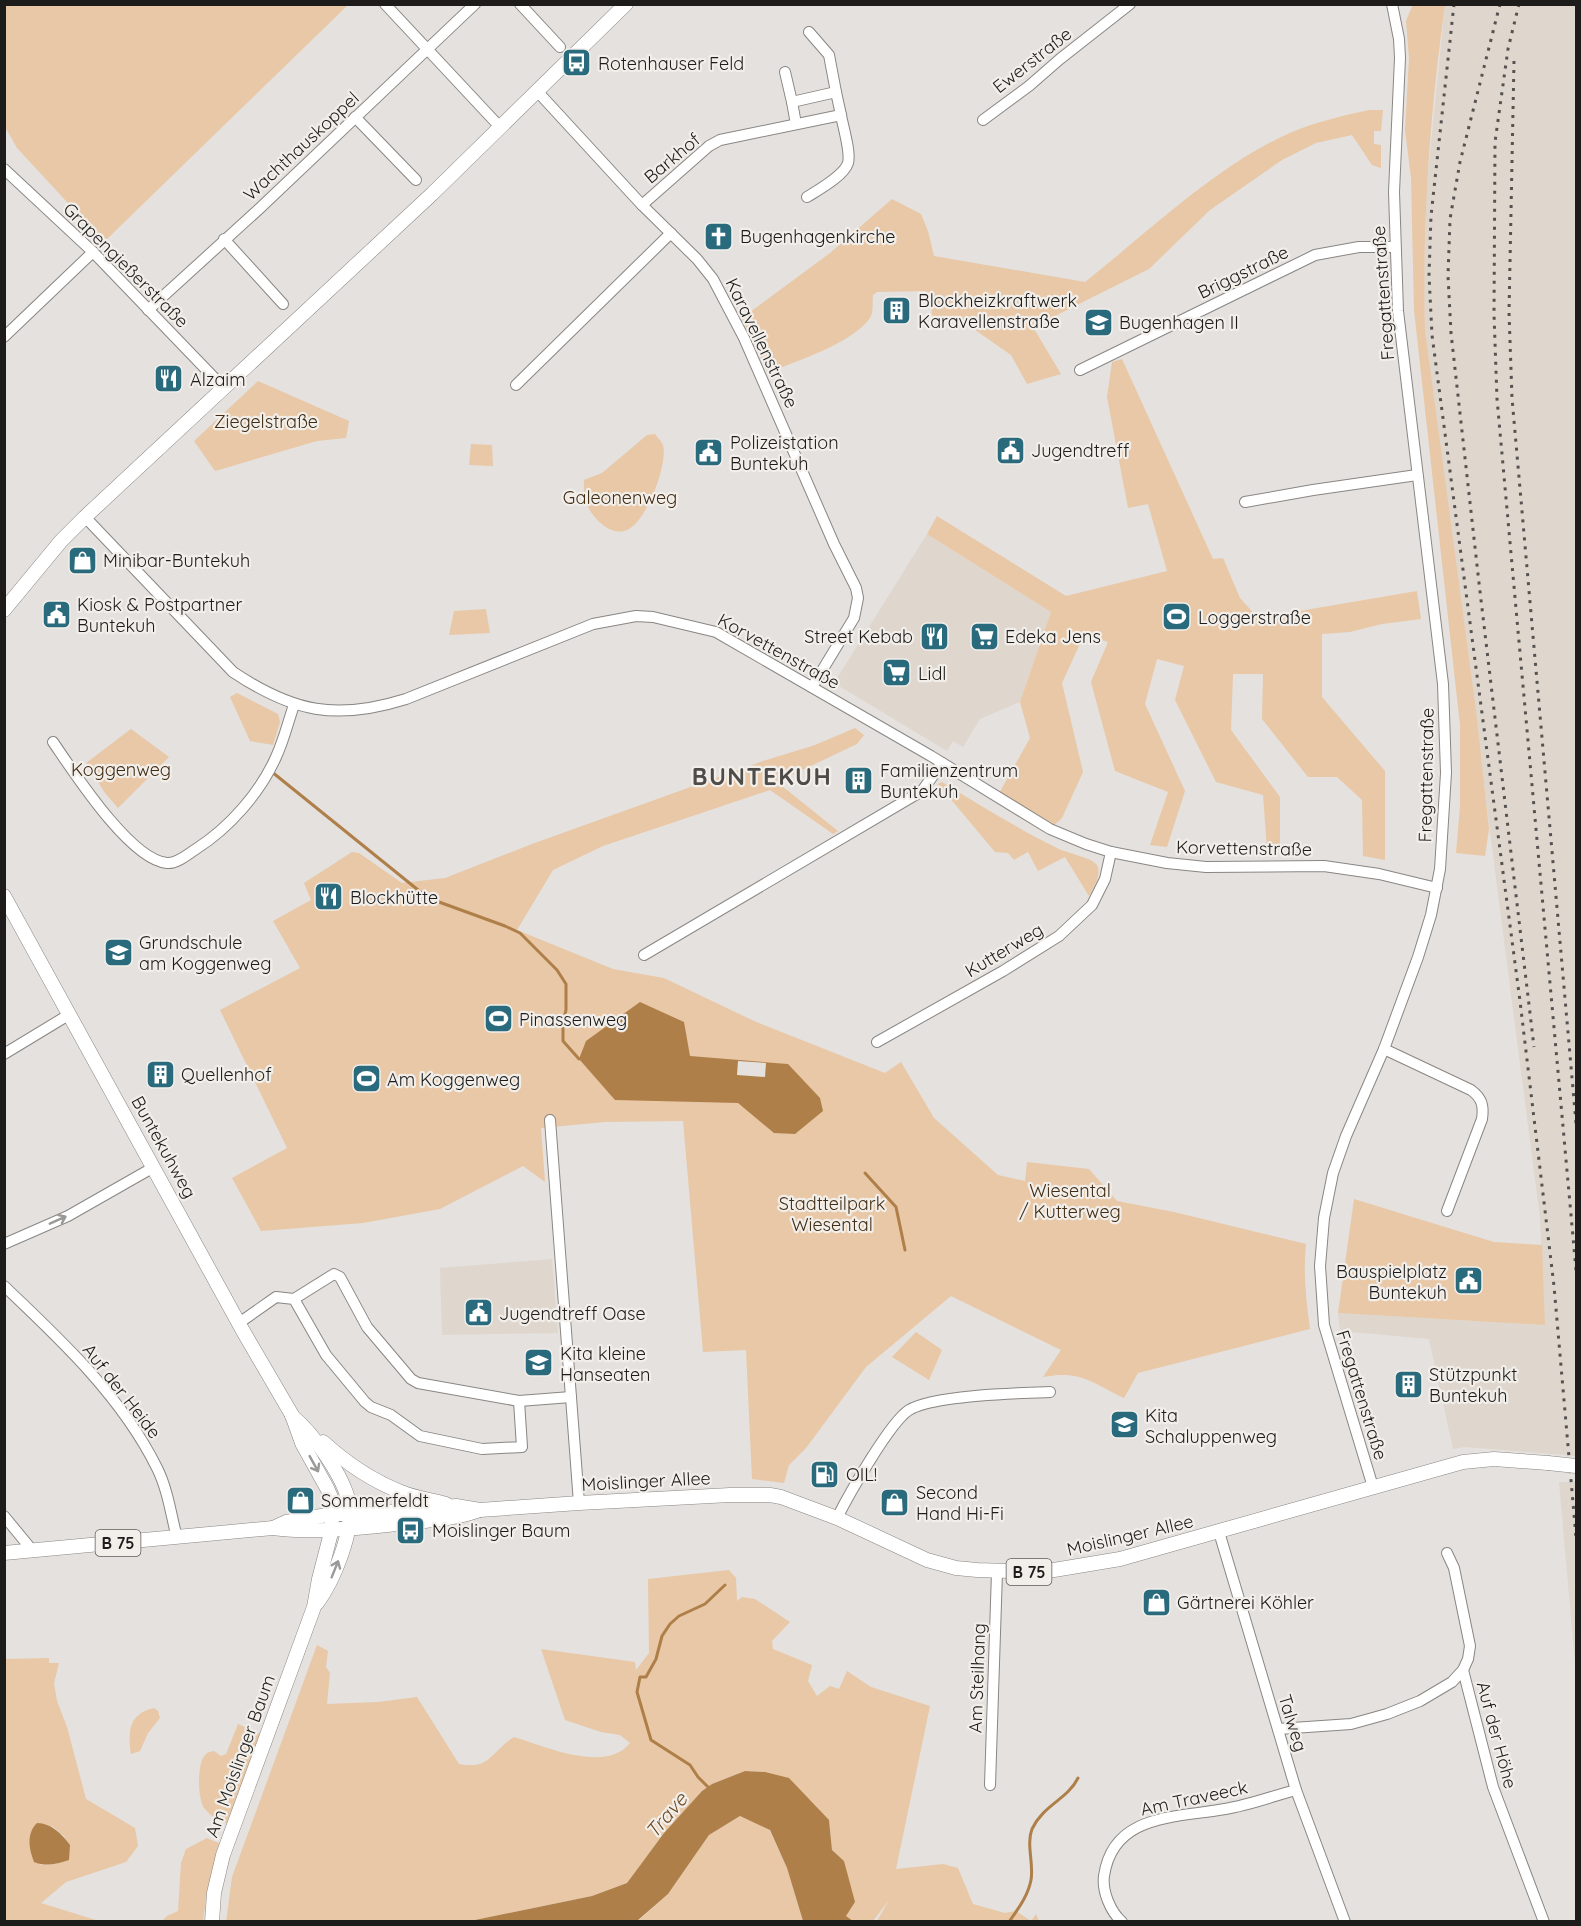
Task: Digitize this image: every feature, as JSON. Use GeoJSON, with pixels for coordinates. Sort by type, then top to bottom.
{"type":"FeatureCollection","features":[{"type":"Feature","properties":{"kind":"main road"},"geometry":{"type":"LineString","coordinates":[[4,610],[61,540],[432,194],[626,4]]}},
{"type":"Feature","properties":{"kind":"main road","name":"Buntekuhweg"},"geometry":{"type":"LineString","coordinates":[[4,896],[292,1415],[302,1443],[331,1497],[333,1514]]}},
{"type":"Feature","properties":{"kind":"main road","name":"Buntekuhweg"},"geometry":{"type":"LineString","coordinates":[[292,1415],[308,1429],[337,1474],[347,1494],[349,1521]]}},
{"type":"Feature","properties":{"kind":"main road"},"geometry":{"type":"LineString","coordinates":[[308,1429],[334,1453],[378,1481],[402,1493],[456,1506]]}},
{"type":"Feature","properties":{"kind":"main road","name":"Moislinger Allee"},"geometry":{"type":"LineString","coordinates":[[349,1521],[456,1506],[480,1510],[730,1495],[770,1495],[837,1518],[921,1558],[956,1568],[997,1572],[1042,1572],[1080,1568],[1120,1559],[1463,1462],[1494,1459],[1576,1466]]}},
{"type":"Feature","properties":{"kind":"main road","name":"Moislinger Allee"},"geometry":{"type":"LineString","coordinates":[[273,1528],[286,1521],[333,1514],[366,1527],[458,1517],[480,1510]]}},
{"type":"Feature","properties":{"kind":"main road","name":"Am Moislinger Baum"},"geometry":{"type":"LineString","coordinates":[[212,1922],[214,1893],[223,1855],[315,1607],[319,1579],[332,1529],[333,1514]]}},
{"type":"Feature","properties":{"kind":"main road","name":"B 75"},"geometry":{"type":"LineString","coordinates":[[4,1553],[273,1528],[332,1529],[349,1521]]}},
{"type":"Feature","properties":{"kind":"main road","name":"Am Moislinger Baum"},"geometry":{"type":"LineString","coordinates":[[315,1607],[324,1593],[343,1548],[349,1521]]}},
{"type":"Feature","properties":{"kind":"street"},"geometry":{"type":"LineString","coordinates":[[385,4],[500,127]]}},
{"type":"Feature","properties":{"kind":"street","name":"Wachthauskoppel"},"geometry":{"type":"LineString","coordinates":[[148,310],[475,4]]}},
{"type":"Feature","properties":{"kind":"street"},"geometry":{"type":"LineString","coordinates":[[520,4],[560,47]]}},
{"type":"Feature","properties":{"kind":"street","name":"Ewerstraße"},"geometry":{"type":"LineString","coordinates":[[982,120],[1029,86],[1130,4]]}},
{"type":"Feature","properties":{"kind":"street","name":"Fregattenstraße"},"geometry":{"type":"LineString","coordinates":[[1373,1487],[1324,1325],[1321,1257],[1324,1218],[1333,1173],[1346,1136],[1384,1049],[1425,938],[1440,869],[1445,797],[1446,731],[1443,684],[1398,311],[1395,247],[1395,141],[1400,58],[1392,4]]}},
{"type":"Feature","properties":{"kind":"street"},"geometry":{"type":"LineString","coordinates":[[807,196],[825,187],[845,170],[849,156],[829,55],[809,32]]}},
{"type":"Feature","properties":{"kind":"street"},"geometry":{"type":"LineString","coordinates":[[785,72],[796,124]]}},
{"type":"Feature","properties":{"kind":"street","name":"Karavellenstraße"},"geometry":{"type":"LineString","coordinates":[[537,91],[642,205],[697,259],[723,297],[763,379],[834,544],[856,588],[858,598],[854,618],[812,687]]}},
{"type":"Feature","properties":{"kind":"street"},"geometry":{"type":"LineString","coordinates":[[792,102],[836,92]]}},
{"type":"Feature","properties":{"kind":"street","name":"Barkhof"},"geometry":{"type":"LineString","coordinates":[[642,205],[720,140],[841,115]]}},
{"type":"Feature","properties":{"kind":"street"},"geometry":{"type":"LineString","coordinates":[[355,117],[416,180]]}},
{"type":"Feature","properties":{"kind":"street","name":"Grapengießerstraße"},"geometry":{"type":"LineString","coordinates":[[4,169],[93,252],[223,387]]}},
{"type":"Feature","properties":{"kind":"street"},"geometry":{"type":"LineString","coordinates":[[516,385],[671,233]]}},
{"type":"Feature","properties":{"kind":"street"},"geometry":{"type":"LineString","coordinates":[[224,239],[283,304]]}},
{"type":"Feature","properties":{"kind":"street","name":"Briggstraße"},"geometry":{"type":"LineString","coordinates":[[1080,370],[1315,255],[1359,247],[1395,247]]}},
{"type":"Feature","properties":{"kind":"street"},"geometry":{"type":"LineString","coordinates":[[4,337],[93,252]]}},
{"type":"Feature","properties":{"kind":"street"},"geometry":{"type":"LineString","coordinates":[[1245,502],[1417,475]]}},
{"type":"Feature","properties":{"kind":"street","name":"Korvettenstraße"},"geometry":{"type":"LineString","coordinates":[[85,517],[233,672],[258,688],[294,705],[340,712],[384,706],[593,624],[636,616],[653,617],[716,632],[942,763],[1050,829],[1086,844],[1111,852],[1167,863],[1206,867],[1334,867],[1379,874],[1437,888]]}},
{"type":"Feature","properties":{"kind":"street"},"geometry":{"type":"LineString","coordinates":[[53,741],[91,797],[118,829],[148,856],[168,863],[180,860],[209,840],[246,805],[269,772],[294,705]]}},
{"type":"Feature","properties":{"kind":"street"},"geometry":{"type":"LineString","coordinates":[[644,955],[922,791],[942,763]]}},
{"type":"Feature","properties":{"kind":"street","name":"Kutterweg"},"geometry":{"type":"LineString","coordinates":[[877,1042],[998,974],[1059,936],[1092,905],[1105,879],[1111,852]]}},
{"type":"Feature","properties":{"kind":"street"},"geometry":{"type":"LineString","coordinates":[[4,1054],[70,1014]]}},
{"type":"Feature","properties":{"kind":"street"},"geometry":{"type":"LineString","coordinates":[[1384,1049],[1471,1090],[1481,1100],[1482,1119],[1447,1211]]}},
{"type":"Feature","properties":{"kind":"street"},"geometry":{"type":"LineString","coordinates":[[550,1120],[579,1503]]}},
{"type":"Feature","properties":{"kind":"street"},"geometry":{"type":"LineString","coordinates":[[4,1244],[68,1216],[154,1167]]}},
{"type":"Feature","properties":{"kind":"street"},"geometry":{"type":"LineString","coordinates":[[239,1323],[276,1298],[294,1299],[334,1274],[340,1277],[367,1327],[411,1379],[418,1383],[519,1401],[571,1397]]}},
{"type":"Feature","properties":{"kind":"street","name":"Auf der Heide"},"geometry":{"type":"LineString","coordinates":[[4,1286],[72,1353],[137,1432],[158,1469],[177,1538]]}},
{"type":"Feature","properties":{"kind":"street"},"geometry":{"type":"LineString","coordinates":[[294,1299],[326,1355],[365,1402],[391,1415],[420,1436],[482,1449],[522,1446],[519,1401]]}},
{"type":"Feature","properties":{"kind":"street"},"geometry":{"type":"LineString","coordinates":[[837,1518],[864,1470],[897,1422],[908,1411],[932,1402],[1050,1392]]}},
{"type":"Feature","properties":{"kind":"street"},"geometry":{"type":"LineString","coordinates":[[4,1516],[32,1550]]}},
{"type":"Feature","properties":{"kind":"street","name":"Talweg"},"geometry":{"type":"LineString","coordinates":[[1219,1532],[1296,1790],[1345,1922]]}},
{"type":"Feature","properties":{"kind":"street","name":"Auf der Höhe"},"geometry":{"type":"LineString","coordinates":[[1447,1552],[1454,1568],[1470,1646],[1463,1670],[1493,1787],[1544,1922]]}},
{"type":"Feature","properties":{"kind":"street","name":"Am Steilhang"},"geometry":{"type":"LineString","coordinates":[[990,1785],[997,1572]]}},
{"type":"Feature","properties":{"kind":"street"},"geometry":{"type":"LineString","coordinates":[[1278,1729],[1351,1724],[1387,1714],[1436,1692],[1452,1682],[1463,1670]]}},
{"type":"Feature","properties":{"kind":"street","name":"Am Traveeck"},"geometry":{"type":"LineString","coordinates":[[1122,1922],[1111,1907],[1104,1881],[1111,1852],[1133,1829],[1156,1821],[1227,1809],[1296,1790]]}},
{"type":"Feature","properties":{"kind":"shaded area"},"geometry":{"type":"Polygon","coordinates":[[[1445,5],[1576,5],[1576,1456],[1465,1447],[1453,1449],[1429,1339],[1340,1331],[1338,1313],[1545,1325],[1540,1218],[1425,330],[1426,193],[1445,5]]]}},
{"type":"Feature","properties":{"kind":"shaded area"},"geometry":{"type":"Polygon","coordinates":[[[927,534],[1051,612],[1020,702],[980,719],[963,747],[953,741],[947,751],[834,683],[927,534]]]}},
{"type":"Feature","properties":{"kind":"shaded area"},"geometry":{"type":"Polygon","coordinates":[[[640,1002],[684,1022],[690,1056],[788,1064],[820,1098],[823,1111],[795,1134],[774,1133],[738,1103],[615,1100],[579,1059],[586,1041],[640,1002]]]}},
{"type":"Feature","properties":{"kind":"shaded area"},"geometry":{"type":"Polygon","coordinates":[[[552,1259],[558,1333],[442,1335],[440,1268],[552,1259]]]}},
{"type":"Feature","properties":{"kind":"shaded area"},"geometry":{"type":"Polygon","coordinates":[[[1559,1482],[1576,1482],[1576,1675],[1559,1482]]]}},
{"type":"Feature","properties":{"kind":"shaded area"},"geometry":{"type":"Polygon","coordinates":[[[745,1771],[765,1772],[789,1778],[829,1820],[832,1850],[844,1861],[855,1902],[846,1916],[853,1921],[803,1921],[787,1868],[770,1830],[740,1816],[709,1835],[668,1894],[637,1921],[470,1921],[592,1896],[627,1883],[664,1833],[702,1791],[712,1784],[745,1771]]]}},
{"type":"Feature","properties":{"kind":"shaded area"},"geometry":{"type":"Polygon","coordinates":[[[37,1823],[56,1830],[70,1845],[69,1860],[52,1864],[34,1862],[30,1837],[37,1823]]]}},
{"type":"Feature","properties":{"kind":"green space"},"geometry":{"type":"Polygon","coordinates":[[[5,4],[348,5],[104,242],[17,148],[5,127],[5,4]]]}},
{"type":"Feature","properties":{"kind":"green space"},"geometry":{"type":"Polygon","coordinates":[[[1413,4],[1445,5],[1428,167],[1425,330],[1476,711],[1489,829],[1485,856],[1456,853],[1460,806],[1460,725],[1414,310],[1411,178],[1405,130],[1409,58],[1406,21],[1413,4]]]}},
{"type":"Feature","properties":{"kind":"green space"},"geometry":{"type":"Polygon","coordinates":[[[1369,110],[1383,110],[1381,131],[1374,131],[1374,144],[1381,145],[1381,168],[1372,165],[1352,135],[1316,143],[1282,160],[1210,210],[1149,269],[1033,327],[1061,374],[1027,384],[1011,355],[955,316],[932,316],[931,296],[925,291],[877,292],[873,295],[871,316],[862,327],[838,343],[768,373],[742,318],[830,253],[892,199],[921,214],[934,256],[1085,282],[1183,201],[1236,163],[1290,133],[1369,110]]]}},
{"type":"Feature","properties":{"kind":"green space"},"geometry":{"type":"Polygon","coordinates":[[[1122,359],[1213,559],[1223,558],[1240,598],[1258,618],[1417,591],[1421,619],[1382,624],[1350,632],[1322,634],[1322,697],[1385,771],[1385,860],[1363,856],[1362,800],[1337,777],[1308,777],[1262,719],[1263,674],[1233,674],[1231,730],[1280,797],[1280,850],[1267,850],[1263,795],[1216,782],[1175,700],[1184,666],[1157,659],[1145,704],[1185,791],[1167,847],[1150,845],[1168,792],[1115,771],[1091,682],[1108,642],[1084,635],[1062,683],[1083,772],[1062,818],[1050,829],[997,797],[1030,738],[1020,702],[1051,612],[927,534],[937,516],[1066,596],[1167,571],[1148,504],[1128,508],[1107,397],[1112,362],[1122,359]]]}},
{"type":"Feature","properties":{"kind":"green space","name":"Ziegelstraße"},"geometry":{"type":"Polygon","coordinates":[[[258,381],[349,421],[346,438],[317,441],[215,471],[194,441],[258,381]]]}},
{"type":"Feature","properties":{"kind":"green space","name":"Galeonenweg"},"geometry":{"type":"Polygon","coordinates":[[[655,434],[663,445],[664,454],[655,491],[643,514],[629,529],[616,531],[609,529],[597,520],[589,509],[584,498],[584,480],[602,473],[647,435],[655,434]]]}},
{"type":"Feature","properties":{"kind":"green space"},"geometry":{"type":"Polygon","coordinates":[[[471,444],[492,445],[493,466],[469,465],[471,444]]]}},
{"type":"Feature","properties":{"kind":"green space"},"geometry":{"type":"Polygon","coordinates":[[[486,609],[490,633],[449,635],[454,611],[486,609]]]}},
{"type":"Feature","properties":{"kind":"green space"},"geometry":{"type":"Polygon","coordinates":[[[237,693],[278,714],[280,722],[273,745],[250,741],[230,697],[237,693]]]}},
{"type":"Feature","properties":{"kind":"green space","name":"Stadtteilpark Wiesental"},"geometry":{"type":"Polygon","coordinates":[[[855,728],[864,735],[857,744],[777,782],[838,831],[833,834],[770,790],[603,846],[553,870],[517,930],[613,969],[664,978],[754,1021],[885,1073],[901,1062],[934,1118],[998,1175],[1025,1181],[1027,1162],[1089,1169],[1117,1201],[1174,1212],[1306,1244],[1305,1286],[1310,1329],[1138,1373],[1124,1398],[1094,1382],[1076,1376],[1043,1377],[1061,1350],[951,1296],[866,1367],[806,1448],[789,1465],[784,1483],[752,1479],[746,1350],[703,1352],[683,1121],[605,1122],[541,1128],[545,1182],[523,1166],[440,1209],[363,1223],[261,1231],[232,1178],[287,1148],[220,1010],[300,968],[273,921],[311,900],[304,883],[352,852],[359,853],[402,883],[445,878],[532,844],[763,761],[815,745],[855,728]]]}},
{"type":"Feature","properties":{"kind":"green space","name":"Koggenweg"},"geometry":{"type":"Polygon","coordinates":[[[131,729],[169,757],[118,808],[105,793],[86,763],[131,729]]]}},
{"type":"Feature","properties":{"kind":"green space"},"geometry":{"type":"Polygon","coordinates":[[[942,782],[999,817],[1059,849],[1095,862],[1098,877],[1089,896],[1065,857],[1038,871],[1028,852],[1014,860],[1008,853],[995,852],[938,784],[942,782]]]}},
{"type":"Feature","properties":{"kind":"green space","name":"Bauspielplatz Buntekuh"},"geometry":{"type":"Polygon","coordinates":[[[1354,1199],[1494,1242],[1542,1245],[1545,1325],[1338,1313],[1354,1199]]]}},
{"type":"Feature","properties":{"kind":"green space"},"geometry":{"type":"Polygon","coordinates":[[[916,1332],[942,1350],[929,1380],[892,1357],[916,1332]]]}},
{"type":"Feature","properties":{"kind":"green space"},"geometry":{"type":"Polygon","coordinates":[[[729,1570],[736,1578],[737,1601],[742,1597],[755,1599],[790,1622],[772,1641],[773,1649],[812,1665],[808,1681],[817,1696],[830,1686],[839,1689],[847,1671],[871,1687],[930,1706],[896,1869],[943,1864],[958,1868],[973,1904],[1005,1913],[1016,1911],[1031,1921],[877,1921],[889,1900],[873,1921],[853,1921],[846,1916],[844,1861],[832,1850],[829,1820],[765,1772],[745,1771],[712,1784],[702,1791],[664,1833],[627,1883],[592,1896],[470,1921],[226,1922],[232,1877],[317,1645],[328,1651],[326,1667],[330,1673],[327,1704],[378,1702],[417,1697],[459,1764],[470,1765],[484,1762],[514,1737],[574,1755],[606,1756],[619,1752],[630,1743],[620,1735],[601,1732],[565,1720],[541,1649],[635,1662],[636,1670],[649,1653],[648,1579],[729,1570]]]}},
{"type":"Feature","properties":{"kind":"green space"},"geometry":{"type":"Polygon","coordinates":[[[49,1658],[49,1663],[59,1663],[54,1683],[57,1701],[67,1727],[86,1799],[135,1828],[138,1846],[126,1862],[66,1882],[41,1903],[99,1921],[5,1921],[4,1659],[49,1658]],[[52,1826],[30,1838],[31,1852],[41,1865],[57,1864],[65,1837],[52,1826]]]}},
{"type":"Feature","properties":{"kind":"green space"},"geometry":{"type":"Polygon","coordinates":[[[154,1708],[158,1711],[160,1718],[148,1733],[140,1751],[131,1754],[130,1731],[135,1719],[145,1711],[154,1708]]]}},
{"type":"Feature","properties":{"kind":"green space"},"geometry":{"type":"Polygon","coordinates":[[[238,1724],[260,1734],[229,1824],[207,1812],[202,1805],[199,1773],[202,1759],[207,1753],[214,1751],[221,1756],[226,1754],[238,1724]]]}},
{"type":"Feature","properties":{"kind":"green space"},"geometry":{"type":"Polygon","coordinates":[[[740,1816],[769,1829],[787,1868],[803,1921],[637,1922],[668,1894],[709,1835],[740,1816]]]}},
{"type":"Feature","properties":{"kind":"green space"},"geometry":{"type":"Polygon","coordinates":[[[207,1838],[221,1844],[207,1892],[203,1921],[161,1922],[178,1911],[181,1863],[186,1849],[207,1838]]]}},
{"type":"Feature","properties":{"kind":"green space"},"geometry":{"type":"Polygon","coordinates":[[[1036,1914],[1039,1921],[1031,1921],[1036,1914]]]}},
{"type":"Feature","properties":{"kind":"pier"},"geometry":{"type":"Polygon","coordinates":[[[738,1061],[766,1063],[765,1077],[737,1075],[738,1061]]]}},
{"type":"Feature","properties":{"kind":"waterway"},"geometry":{"type":"LineString","coordinates":[[272,772],[428,898],[520,933],[557,970],[566,984],[563,1041],[579,1059]]}},
{"type":"Feature","properties":{"kind":"waterway"},"geometry":{"type":"LineString","coordinates":[[865,1173],[896,1207],[905,1250]]}},
{"type":"Feature","properties":{"kind":"waterway"},"geometry":{"type":"LineString","coordinates":[[708,1787],[690,1765],[651,1740],[637,1692],[640,1677],[646,1677],[656,1659],[662,1636],[670,1624],[679,1616],[705,1604],[725,1585]]}},
{"type":"Feature","properties":{"kind":"waterway"},"geometry":{"type":"LineString","coordinates":[[1009,1922],[1030,1886],[1032,1829],[1043,1814],[1068,1792],[1078,1778]]}},
{"type":"Feature","properties":{"kind":"railway"},"geometry":{"type":"LineString","coordinates":[[1454,4],[1431,216],[1429,275],[1432,335],[1520,1001],[1554,1286],[1576,1537]]}},
{"type":"Feature","properties":{"kind":"railway"},"geometry":{"type":"LineString","coordinates":[[1500,4],[1460,162],[1450,219],[1448,276],[1451,333],[1534,1047]]}},
{"type":"Feature","properties":{"kind":"railway"},"geometry":{"type":"LineString","coordinates":[[1519,4],[1508,49],[1495,142],[1494,314],[1497,399],[1576,1270]]}},
{"type":"Feature","properties":{"kind":"railway"},"geometry":{"type":"LineString","coordinates":[[1514,61],[1509,312],[1512,398],[1576,1123]]}},
{"type":"Feature","properties":{"kind":"place","name":"Rotenhauser Feld"},"geometry":{"type":"Point","coordinates":[577,63]}},
{"type":"Feature","properties":{"kind":"place","name":"Bugenhagenkirche"},"geometry":{"type":"Point","coordinates":[719,236]}},
{"type":"Feature","properties":{"kind":"place","name":"Blockheizkraftwerk Karavellenstraße"},"geometry":{"type":"Point","coordinates":[897,310]}},
{"type":"Feature","properties":{"kind":"place","name":"Bugenhagen II"},"geometry":{"type":"Point","coordinates":[1098,322]}},
{"type":"Feature","properties":{"kind":"place","name":"Alzaim"},"geometry":{"type":"Point","coordinates":[169,379]}},
{"type":"Feature","properties":{"kind":"place","name":"Jugendtreff"},"geometry":{"type":"Point","coordinates":[1010,450]}},
{"type":"Feature","properties":{"kind":"place","name":"Polizeistation Buntekuh"},"geometry":{"type":"Point","coordinates":[709,452]}},
{"type":"Feature","properties":{"kind":"place","name":"Minibar-Buntekuh"},"geometry":{"type":"Point","coordinates":[82,560]}},
{"type":"Feature","properties":{"kind":"place","name":"Kiosk & Postpartner Buntekuh"},"geometry":{"type":"Point","coordinates":[56,614]}},
{"type":"Feature","properties":{"kind":"place","name":"Loggerstraße"},"geometry":{"type":"Point","coordinates":[1177,617]}},
{"type":"Feature","properties":{"kind":"place","name":"Street Kebab"},"geometry":{"type":"Point","coordinates":[934,636]}},
{"type":"Feature","properties":{"kind":"place","name":"Edeka Jens"},"geometry":{"type":"Point","coordinates":[984,636]}},
{"type":"Feature","properties":{"kind":"place","name":"Lidl"},"geometry":{"type":"Point","coordinates":[897,673]}},
{"type":"Feature","properties":{"kind":"place","name":"Familienzentrum Buntekuh"},"geometry":{"type":"Point","coordinates":[859,780]}},
{"type":"Feature","properties":{"kind":"place","name":"Blockhütte"},"geometry":{"type":"Point","coordinates":[329,897]}},
{"type":"Feature","properties":{"kind":"place","name":"Grundschule am Koggenweg"},"geometry":{"type":"Point","coordinates":[118,952]}},
{"type":"Feature","properties":{"kind":"place","name":"Pinassenweg"},"geometry":{"type":"Point","coordinates":[498,1019]}},
{"type":"Feature","properties":{"kind":"place","name":"Quellenhof"},"geometry":{"type":"Point","coordinates":[160,1074]}},
{"type":"Feature","properties":{"kind":"place","name":"Am Koggenweg"},"geometry":{"type":"Point","coordinates":[366,1079]}},
{"type":"Feature","properties":{"kind":"place","name":"Bauspielplatz Buntekuh"},"geometry":{"type":"Point","coordinates":[1468,1281]}},
{"type":"Feature","properties":{"kind":"place","name":"Jugendtreff Oase"},"geometry":{"type":"Point","coordinates":[478,1313]}},
{"type":"Feature","properties":{"kind":"place","name":"Kita kleine Hanseaten"},"geometry":{"type":"Point","coordinates":[539,1363]}},
{"type":"Feature","properties":{"kind":"place","name":"Stützpunkt Buntekuh"},"geometry":{"type":"Point","coordinates":[1408,1384]}},
{"type":"Feature","properties":{"kind":"place","name":"Kita Schaluppenweg"},"geometry":{"type":"Point","coordinates":[1124,1425]}},
{"type":"Feature","properties":{"kind":"place","name":"OIL!"},"geometry":{"type":"Point","coordinates":[825,1474]}},
{"type":"Feature","properties":{"kind":"place","name":"Sommerfeldt"},"geometry":{"type":"Point","coordinates":[300,1500]}},
{"type":"Feature","properties":{"kind":"place","name":"Second Hand Hi-Fi"},"geometry":{"type":"Point","coordinates":[895,1502]}},
{"type":"Feature","properties":{"kind":"place","name":"Moislinger Baum"},"geometry":{"type":"Point","coordinates":[411,1530]}},
{"type":"Feature","properties":{"kind":"place","name":"Gärtnerei Köhler"},"geometry":{"type":"Point","coordinates":[1156,1602]}},
{"type":"Feature","properties":{"kind":"district","name":"BUNTEKUH"},"geometry":{"type":"Point","coordinates":[762,776]}},
{"type":"Feature","properties":{"kind":"park label","name":"Wiesental / Kutterweg"},"geometry":{"type":"Point","coordinates":[1070,1200]}},
{"type":"Feature","properties":{"kind":"water label","name":"Trave"},"geometry":{"type":"Point","coordinates":[666,1815]}}]}
